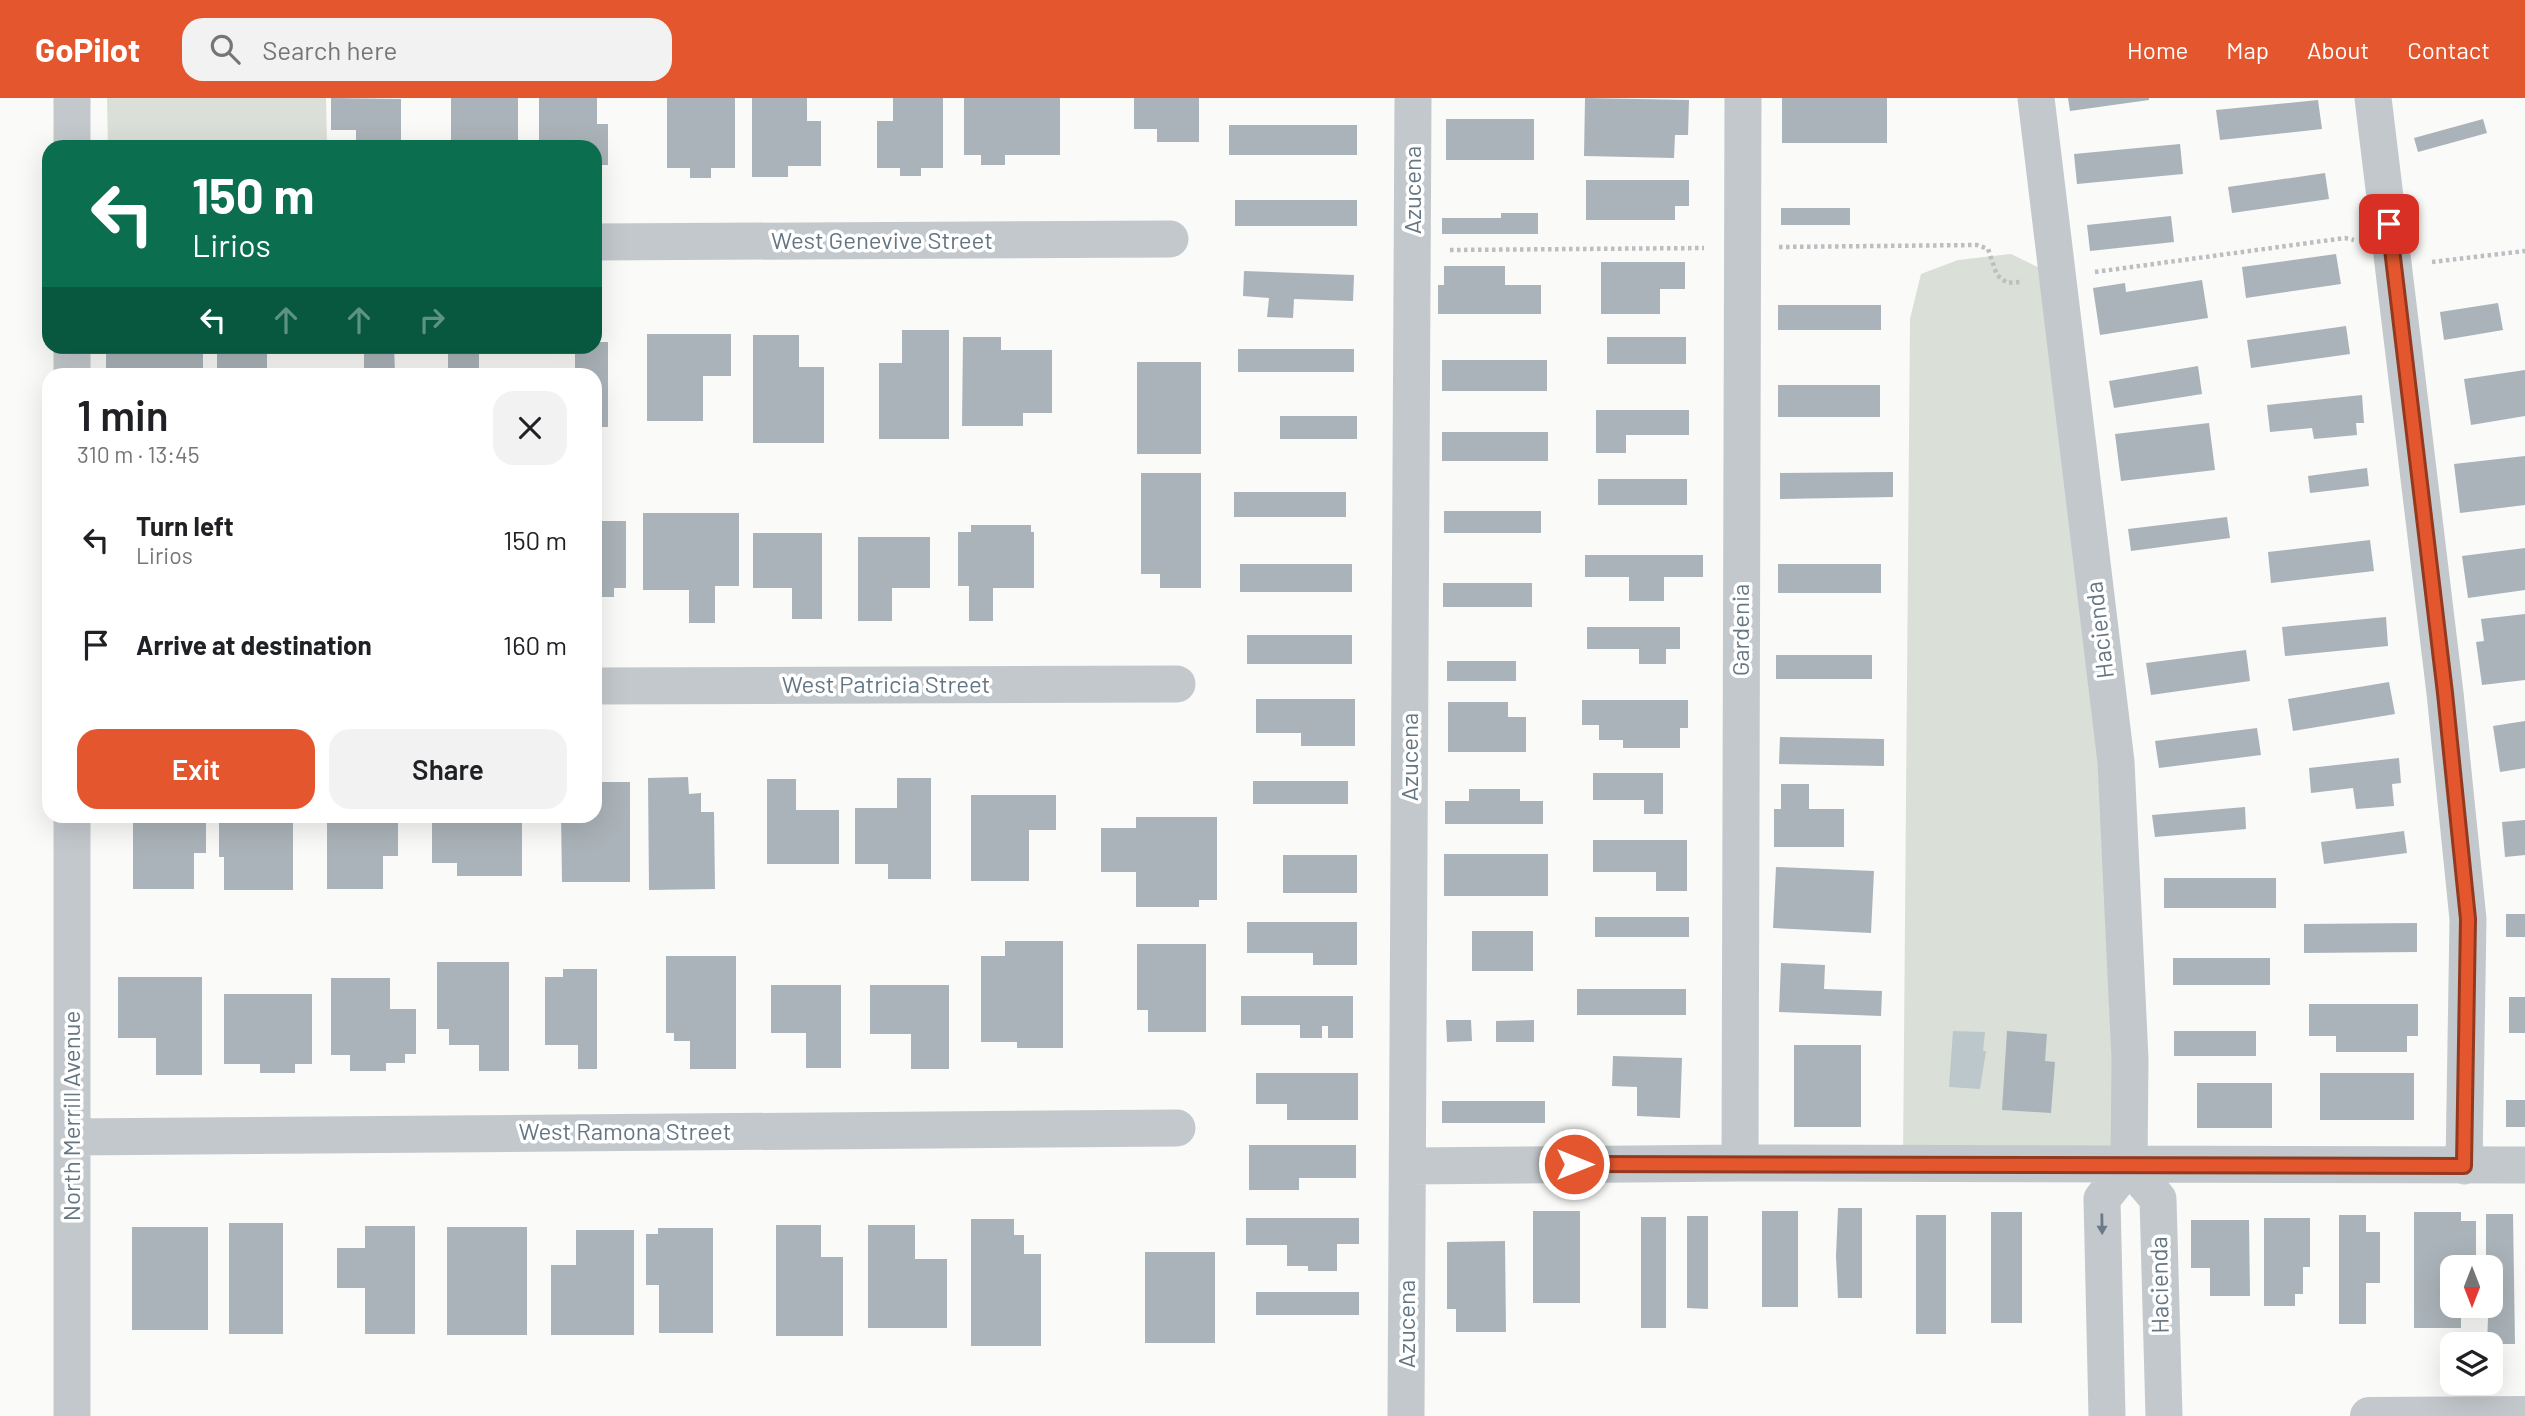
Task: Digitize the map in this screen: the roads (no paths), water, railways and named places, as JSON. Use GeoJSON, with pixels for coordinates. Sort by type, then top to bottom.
{"type":"FeatureCollection","features":[{"type":"Feature","properties":{"kind":"street"},"geometry":{"type":"LineString","coordinates":[[72,98],[72,140]]}},
{"type":"Feature","properties":{"kind":"street","name":"Azucena"},"geometry":{"type":"LineString","coordinates":[[1406,1416],[1413,98]]}},
{"type":"Feature","properties":{"kind":"street","name":"Gardenia"},"geometry":{"type":"LineString","coordinates":[[1740,1163],[1743,98]]}},
{"type":"Feature","properties":{"kind":"street","name":"Hacienda"},"geometry":{"type":"LineString","coordinates":[[2036,98],[2116,762],[2130,1046],[2129,1165],[2158,1199],[2164,1416]]}},
{"type":"Feature","properties":{"kind":"street"},"geometry":{"type":"LineString","coordinates":[[2374,98],[2445,693],[2468,919],[2464,1166]]}},
{"type":"Feature","properties":{"kind":"street","name":"West Genevive Street"},"geometry":{"type":"LineString","coordinates":[[602,242],[1170,239]]}},
{"type":"Feature","properties":{"kind":"street","name":"West Patricia Street"},"geometry":{"type":"LineString","coordinates":[[602,687],[1177,684]]}},
{"type":"Feature","properties":{"kind":"street","name":"North Merrill Avenue"},"geometry":{"type":"LineString","coordinates":[[72,823],[72,1416]]}},
{"type":"Feature","properties":{"kind":"street","name":"West Ramona Street"},"geometry":{"type":"LineString","coordinates":[[72,1137],[1177,1128]]}},
{"type":"Feature","properties":{"kind":"street"},"geometry":{"type":"LineString","coordinates":[[1408,1166],[1740,1163],[2525,1165]]}},
{"type":"Feature","properties":{"kind":"street"},"geometry":{"type":"LineString","coordinates":[[2107,1416],[2102,1199],[2129,1165]]}},
{"type":"Feature","properties":{"kind":"street"},"geometry":{"type":"LineString","coordinates":[[2369,1416],[2525,1415]]}}]}
